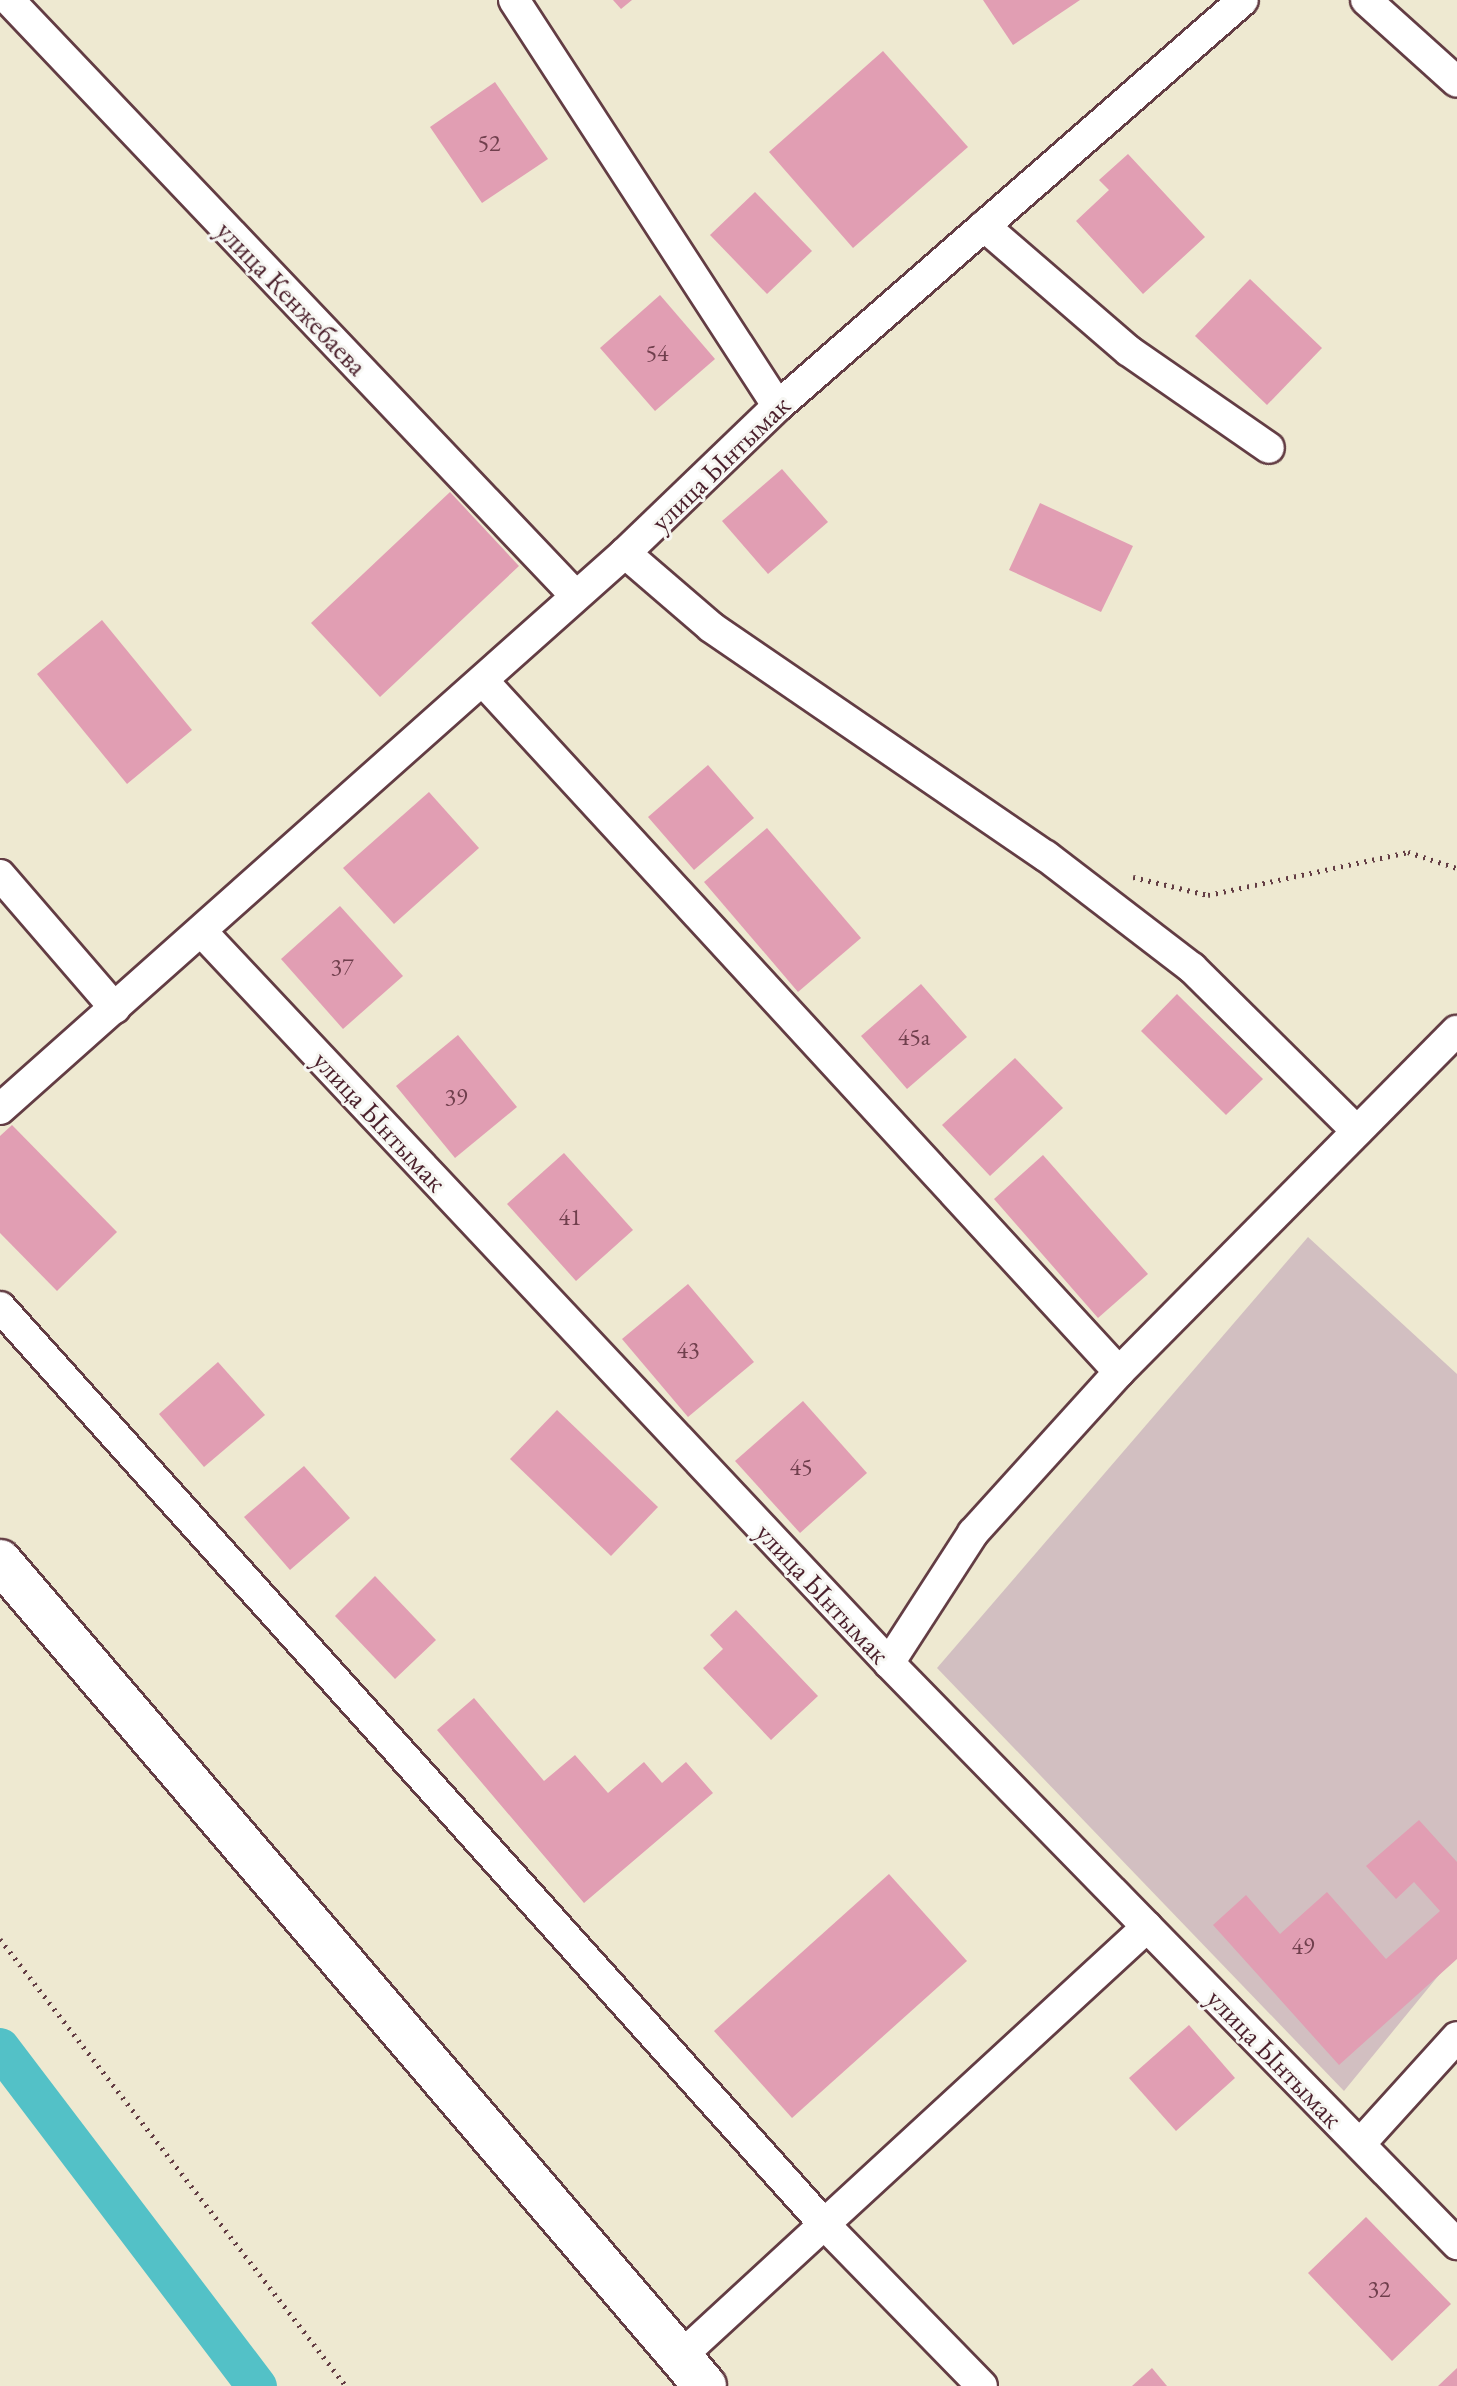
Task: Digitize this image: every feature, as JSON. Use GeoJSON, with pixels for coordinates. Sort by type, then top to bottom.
{"type":"FeatureCollection","features":[{"type":"Feature","properties":{"kind":"main road"},"geometry":{"type":"LineString","coordinates":[[0,1561],[694,2377]]}},
{"type":"Feature","properties":{"kind":"street","name":"улица Кенжебаева"},"geometry":{"type":"LineString","coordinates":[[9,0],[575,595]]}},
{"type":"Feature","properties":{"kind":"street"},"geometry":{"type":"LineString","coordinates":[[514,0],[778,406]]}},
{"type":"Feature","properties":{"kind":"street","name":"улица Ынтымак"},"geometry":{"type":"LineString","coordinates":[[0,1109],[625,553],[778,406],[1243,0]]}},
{"type":"Feature","properties":{"kind":"street"},"geometry":{"type":"LineString","coordinates":[[1366,0],[1457,82]]}},
{"type":"Feature","properties":{"kind":"street"},"geometry":{"type":"LineString","coordinates":[[984,226],[1129,351],[1269,448]]}},
{"type":"Feature","properties":{"kind":"street"},"geometry":{"type":"LineString","coordinates":[[625,553],[711,627],[1046,856],[1192,968],[1357,1131]]}},
{"type":"Feature","properties":{"kind":"street"},"geometry":{"type":"LineString","coordinates":[[483,681],[1119,1372]]}},
{"type":"Feature","properties":{"kind":"street"},"geometry":{"type":"LineString","coordinates":[[0,875],[115,1008]]}},
{"type":"Feature","properties":{"kind":"street","name":"улица Ынтымак"},"geometry":{"type":"LineString","coordinates":[[201,931],[889,1663],[1457,2244]]}},
{"type":"Feature","properties":{"kind":"street"},"geometry":{"type":"LineString","coordinates":[[889,1663],[973,1533],[1119,1372],[1457,1031]]}},
{"type":"Feature","properties":{"kind":"street"},"geometry":{"type":"LineString","coordinates":[[0,1307],[824,2224],[982,2386]]}},
{"type":"Feature","properties":{"kind":"street"},"geometry":{"type":"LineString","coordinates":[[694,2377],[824,2224],[1147,1927]]}},
{"type":"Feature","properties":{"kind":"street"},"geometry":{"type":"LineString","coordinates":[[1360,2144],[1457,2037]]}},
{"type":"Feature","properties":{"kind":"path"},"geometry":{"type":"LineString","coordinates":[[1120,874],[1208,895],[1408,852],[1457,868]]}},
{"type":"Feature","properties":{"kind":"path"},"geometry":{"type":"LineString","coordinates":[[0,1939],[346,2386]]}},
{"type":"Feature","properties":{"kind":"shaded area"},"geometry":{"type":"Polygon","coordinates":[[[1308,1237],[1457,1374],[1457,1953],[1344,2091],[937,1668],[1308,1237]]]}},
{"type":"Feature","properties":{"kind":"building"},"geometry":{"type":"Polygon","coordinates":[[[613,0],[632,0],[621,9],[613,0]]]}},
{"type":"Feature","properties":{"kind":"building"},"geometry":{"type":"Polygon","coordinates":[[[983,0],[1080,0],[1013,45],[983,0]]]}},
{"type":"Feature","properties":{"kind":"building"},"geometry":{"type":"Polygon","coordinates":[[[883,51],[968,147],[853,248],[769,152],[883,51]]]}},
{"type":"Feature","properties":{"kind":"building"},"geometry":{"type":"Polygon","coordinates":[[[495,82],[548,159],[482,203],[430,127],[495,82]]]}},
{"type":"Feature","properties":{"kind":"building"},"geometry":{"type":"Polygon","coordinates":[[[1128,154],[1205,237],[1143,294],[1076,221],[1109,190],[1099,180],[1128,154]]]}},
{"type":"Feature","properties":{"kind":"building"},"geometry":{"type":"Polygon","coordinates":[[[755,192],[812,251],[767,294],[710,235],[755,192]]]}},
{"type":"Feature","properties":{"kind":"building"},"geometry":{"type":"Polygon","coordinates":[[[1250,279],[1322,348],[1267,405],[1195,336],[1250,279]]]}},
{"type":"Feature","properties":{"kind":"building"},"geometry":{"type":"Polygon","coordinates":[[[660,295],[715,359],[655,411],[600,348],[660,295]]]}},
{"type":"Feature","properties":{"kind":"building"},"geometry":{"type":"Polygon","coordinates":[[[782,469],[828,522],[768,574],[722,521],[782,469]]]}},
{"type":"Feature","properties":{"kind":"building"},"geometry":{"type":"Polygon","coordinates":[[[450,492],[519,566],[380,697],[311,623],[450,492]]]}},
{"type":"Feature","properties":{"kind":"building"},"geometry":{"type":"Polygon","coordinates":[[[1040,503],[1133,546],[1101,612],[1009,570],[1040,503]]]}},
{"type":"Feature","properties":{"kind":"building"},"geometry":{"type":"Polygon","coordinates":[[[102,620],[192,730],[127,784],[37,674],[102,620]]]}},
{"type":"Feature","properties":{"kind":"building"},"geometry":{"type":"Polygon","coordinates":[[[708,765],[754,818],[694,870],[648,817],[708,765]]]}},
{"type":"Feature","properties":{"kind":"building"},"geometry":{"type":"Polygon","coordinates":[[[429,792],[479,848],[394,924],[343,868],[429,792]]]}},
{"type":"Feature","properties":{"kind":"building"},"geometry":{"type":"Polygon","coordinates":[[[767,828],[861,938],[798,992],[704,882],[767,828]]]}},
{"type":"Feature","properties":{"kind":"building"},"geometry":{"type":"Polygon","coordinates":[[[340,906],[403,976],[343,1029],[281,959],[340,906]]]}},
{"type":"Feature","properties":{"kind":"building"},"geometry":{"type":"Polygon","coordinates":[[[921,984],[967,1037],[907,1089],[861,1036],[921,984]]]}},
{"type":"Feature","properties":{"kind":"building"},"geometry":{"type":"Polygon","coordinates":[[[1177,994],[1263,1079],[1226,1115],[1141,1031],[1177,994]]]}},
{"type":"Feature","properties":{"kind":"building"},"geometry":{"type":"Polygon","coordinates":[[[458,1035],[517,1107],[455,1158],[396,1086],[458,1035]]]}},
{"type":"Feature","properties":{"kind":"building"},"geometry":{"type":"Polygon","coordinates":[[[1015,1058],[1063,1108],[990,1176],[942,1125],[1015,1058]]]}},
{"type":"Feature","properties":{"kind":"building"},"geometry":{"type":"Polygon","coordinates":[[[12,1125],[117,1232],[57,1291],[0,1233],[0,1136],[12,1125]]]}},
{"type":"Feature","properties":{"kind":"building"},"geometry":{"type":"Polygon","coordinates":[[[564,1153],[633,1230],[576,1281],[507,1204],[564,1153]]]}},
{"type":"Feature","properties":{"kind":"building"},"geometry":{"type":"Polygon","coordinates":[[[1043,1155],[1148,1274],[1098,1318],[994,1199],[1043,1155]]]}},
{"type":"Feature","properties":{"kind":"building"},"geometry":{"type":"Polygon","coordinates":[[[688,1284],[754,1362],[688,1417],[622,1339],[688,1284]]]}},
{"type":"Feature","properties":{"kind":"building"},"geometry":{"type":"Polygon","coordinates":[[[218,1362],[265,1415],[204,1467],[159,1414],[218,1362]]]}},
{"type":"Feature","properties":{"kind":"building"},"geometry":{"type":"Polygon","coordinates":[[[803,1401],[867,1473],[800,1533],[735,1461],[803,1401]]]}},
{"type":"Feature","properties":{"kind":"building"},"geometry":{"type":"Polygon","coordinates":[[[557,1410],[658,1507],[611,1556],[510,1459],[557,1410]]]}},
{"type":"Feature","properties":{"kind":"building"},"geometry":{"type":"Polygon","coordinates":[[[304,1466],[350,1518],[290,1570],[244,1517],[304,1466]]]}},
{"type":"Feature","properties":{"kind":"building"},"geometry":{"type":"Polygon","coordinates":[[[375,1576],[436,1640],[395,1679],[335,1616],[375,1576]]]}},
{"type":"Feature","properties":{"kind":"building"},"geometry":{"type":"Polygon","coordinates":[[[736,1610],[818,1696],[771,1740],[703,1668],[723,1649],[710,1635],[736,1610]]]}},
{"type":"Feature","properties":{"kind":"building"},"geometry":{"type":"Polygon","coordinates":[[[474,1698],[544,1781],[575,1755],[608,1793],[644,1762],[662,1783],[686,1762],[713,1793],[584,1903],[437,1730],[474,1698]]]}},
{"type":"Feature","properties":{"kind":"building"},"geometry":{"type":"Polygon","coordinates":[[[1419,1820],[1457,1862],[1457,1959],[1339,2065],[1213,1925],[1246,1895],[1280,1934],[1327,1892],[1386,1959],[1440,1911],[1414,1882],[1396,1899],[1366,1866],[1419,1820]]]}},
{"type":"Feature","properties":{"kind":"building"},"geometry":{"type":"Polygon","coordinates":[[[889,1874],[967,1961],[792,2118],[714,2031],[889,1874]]]}},
{"type":"Feature","properties":{"kind":"building"},"geometry":{"type":"Polygon","coordinates":[[[1189,2025],[1235,2078],[1176,2131],[1129,2078],[1189,2025]]]}},
{"type":"Feature","properties":{"kind":"building"},"geometry":{"type":"Polygon","coordinates":[[[1366,2217],[1451,2304],[1392,2361],[1308,2273],[1366,2217]]]}},
{"type":"Feature","properties":{"kind":"building"},"geometry":{"type":"Polygon","coordinates":[[[1152,2368],[1167,2386],[1132,2386],[1152,2368]]]}},
{"type":"Feature","properties":{"kind":"building"},"geometry":{"type":"Polygon","coordinates":[[[1457,2368],[1457,2386],[1438,2386],[1457,2368]]]}},
{"type":"Feature","properties":{"kind":"waterway"},"geometry":{"type":"LineString","coordinates":[[0,2048],[257,2386]]}}]}
